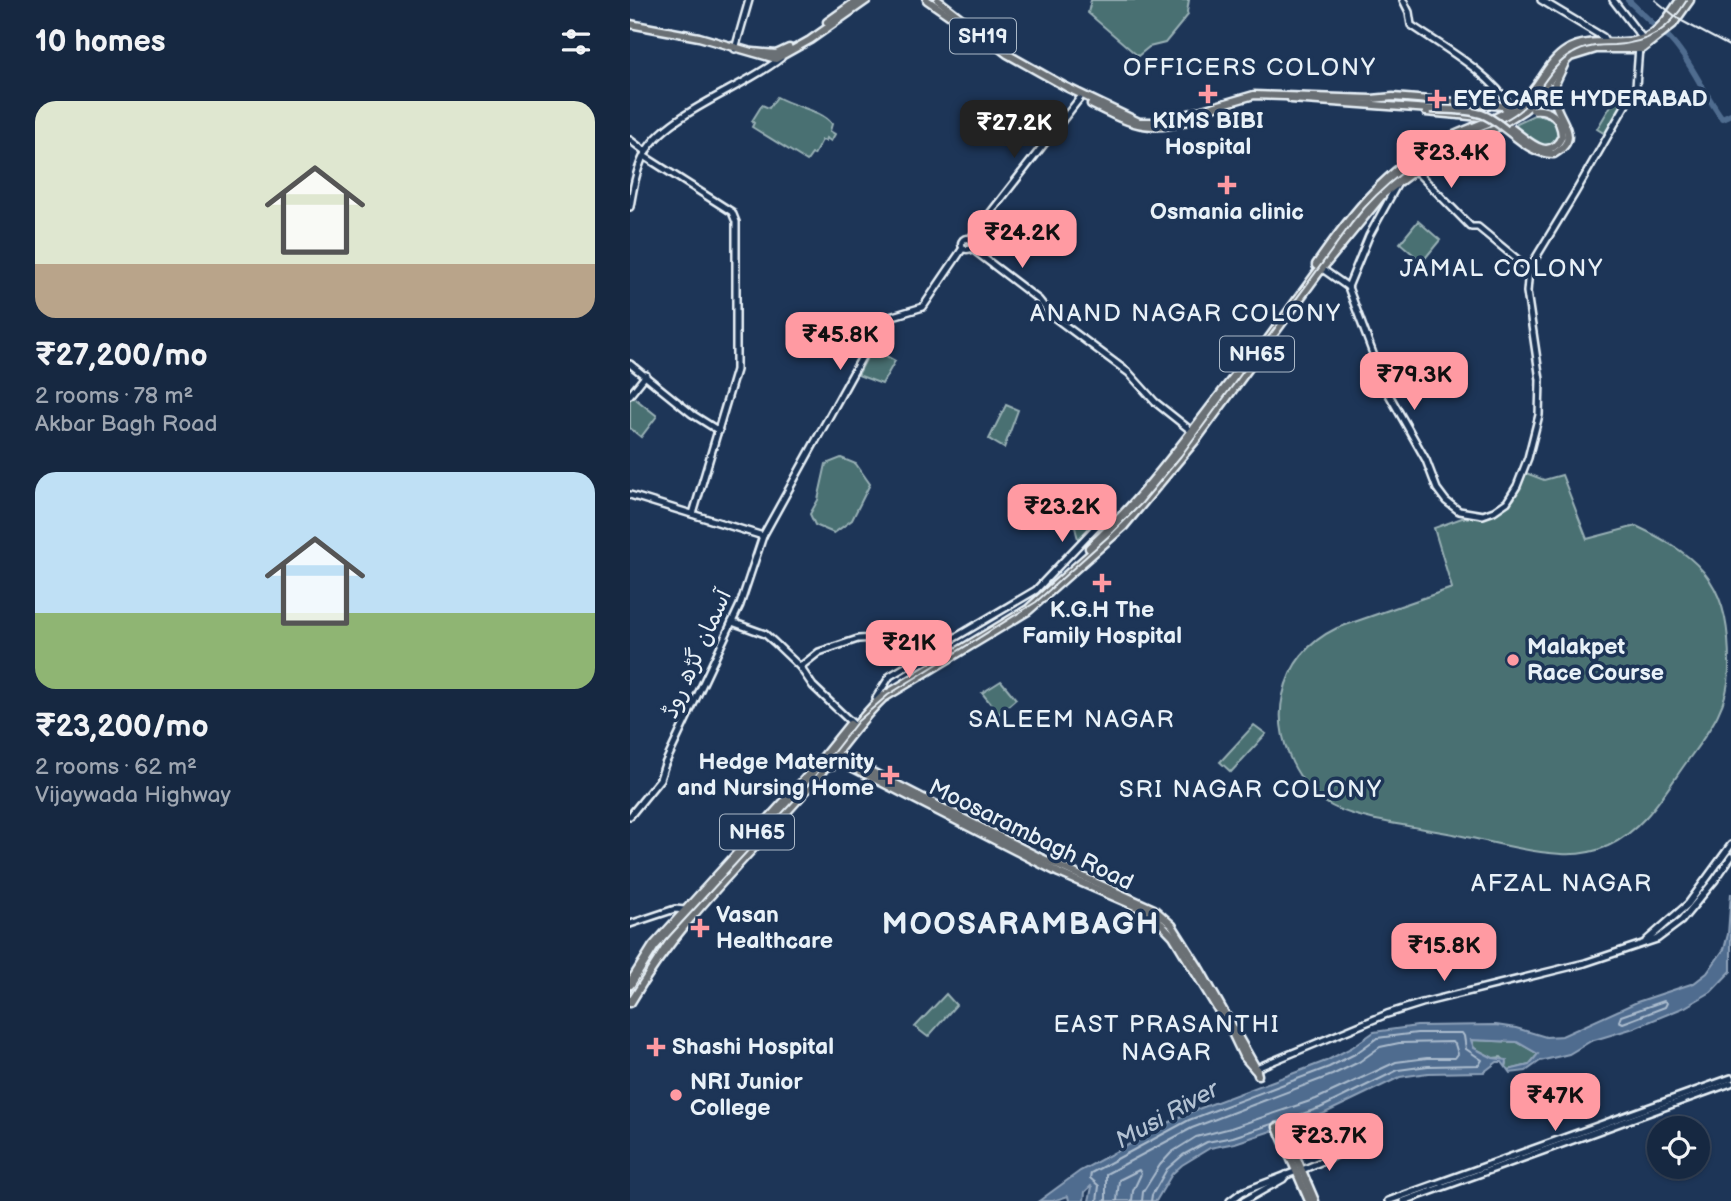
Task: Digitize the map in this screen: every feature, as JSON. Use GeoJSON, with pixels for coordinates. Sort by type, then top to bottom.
{"type":"FeatureCollection","features":[{"type":"Feature","properties":{"kind":"highway"},"geometry":{"type":"LineString","coordinates":[[1574,54],[1595,48],[1641,43],[1656,32],[1681,0]]}},
{"type":"Feature","properties":{"kind":"highway","name":"NH65"},"geometry":{"type":"LineString","coordinates":[[630,984],[750,845],[776,806],[831,754],[882,698],[1041,599],[1123,526],[1321,268],[1368,209],[1399,179],[1508,113],[1529,97],[1564,52],[1587,43],[1649,44],[1672,24],[1689,0]]}},
{"type":"Feature","properties":{"kind":"highway","name":"NH65"},"geometry":{"type":"LineString","coordinates":[[630,1002],[654,955],[685,910],[825,766],[852,723],[876,698],[1016,615],[1118,523],[1195,434],[1352,216],[1378,187],[1439,143],[1535,100],[1557,68],[1574,54]]}},
{"type":"Feature","properties":{"kind":"highway"},"geometry":{"type":"LineString","coordinates":[[825,766],[843,762]]}},
{"type":"Feature","properties":{"kind":"main road"},"geometry":{"type":"LineString","coordinates":[[776,58],[858,0]]}},
{"type":"Feature","properties":{"kind":"main road"},"geometry":{"type":"LineString","coordinates":[[630,24],[699,37],[735,49],[776,58],[867,0]]}},
{"type":"Feature","properties":{"kind":"main road","name":"SH19"},"geometry":{"type":"LineString","coordinates":[[927,0],[1006,58],[1080,99],[1144,127],[1177,124],[1240,102],[1266,98],[1374,101],[1393,97],[1472,105],[1508,113],[1548,111],[1558,121],[1562,136],[1553,148],[1547,150],[1536,146],[1496,117],[1480,110],[1430,107]]}},
{"type":"Feature","properties":{"kind":"main road","name":"SH19"},"geometry":{"type":"LineString","coordinates":[[938,0],[999,48],[1031,68],[1129,118],[1145,122],[1161,122],[1191,115],[1254,95],[1374,101],[1478,113],[1490,118],[1537,152],[1554,154],[1566,142],[1568,132],[1555,104],[1555,84],[1560,71],[1574,54]]}},
{"type":"Feature","properties":{"kind":"main road","name":"SH19"},"geometry":{"type":"LineString","coordinates":[[1374,101],[1390,109],[1483,117],[1488,122]]}},
{"type":"Feature","properties":{"kind":"main road"},"geometry":{"type":"LineString","coordinates":[[1470,116],[1472,105]]}},
{"type":"Feature","properties":{"kind":"main road","name":"Moosarambagh Road"},"geometry":{"type":"LineString","coordinates":[[831,754],[1059,873],[1151,913],[1173,936],[1256,1071]]}},
{"type":"Feature","properties":{"kind":"main road","name":"Moosarambagh Road"},"geometry":{"type":"LineString","coordinates":[[831,754],[1039,857],[1154,909],[1172,925],[1198,966],[1256,1071]]}},
{"type":"Feature","properties":{"kind":"main road"},"geometry":{"type":"LineString","coordinates":[[1277,1127],[1315,1201]]}},
{"type":"Feature","properties":{"kind":"main road"},"geometry":{"type":"LineString","coordinates":[[1286,1134],[1309,1201]]}},
{"type":"Feature","properties":{"kind":"street"},"geometry":{"type":"LineString","coordinates":[[735,49],[749,0]]}},
{"type":"Feature","properties":{"kind":"street"},"geometry":{"type":"LineString","coordinates":[[1403,0],[1411,25],[1467,63],[1497,89],[1508,113]]}},
{"type":"Feature","properties":{"kind":"street"},"geometry":{"type":"LineString","coordinates":[[1541,0],[1603,37],[1606,42]]}},
{"type":"Feature","properties":{"kind":"street"},"geometry":{"type":"LineString","coordinates":[[1321,268],[1348,287],[1387,391],[1426,460],[1437,489],[1446,501],[1459,510],[1483,514],[1494,511],[1507,502],[1517,486],[1528,458],[1539,415],[1537,350],[1527,292],[1529,269],[1636,87],[1641,43],[1612,0]]}},
{"type":"Feature","properties":{"kind":"street"},"geometry":{"type":"LineString","coordinates":[[630,207],[636,175],[645,154],[659,134],[676,121],[762,72],[776,58]]}},
{"type":"Feature","properties":{"kind":"street"},"geometry":{"type":"LineString","coordinates":[[970,239],[973,243],[966,250],[962,240],[970,239],[1080,99]]}},
{"type":"Feature","properties":{"kind":"street"},"geometry":{"type":"LineString","coordinates":[[630,140],[645,154],[732,212],[736,222],[736,370],[692,514]]}},
{"type":"Feature","properties":{"kind":"street"},"geometry":{"type":"LineString","coordinates":[[1414,169],[1471,227],[1478,227],[1529,269]]}},
{"type":"Feature","properties":{"kind":"street"},"geometry":{"type":"LineString","coordinates":[[1348,287],[1368,236],[1399,179]]}},
{"type":"Feature","properties":{"kind":"street"},"geometry":{"type":"LineString","coordinates":[[971,247],[1039,300],[1051,315],[1129,373],[1155,402],[1195,434]]}},
{"type":"Feature","properties":{"kind":"street","name":"آسمان گڑھ روڈ"},"geometry":{"type":"LineString","coordinates":[[630,816],[660,779],[732,622],[763,536],[884,319],[923,307],[963,248]]}},
{"type":"Feature","properties":{"kind":"street"},"geometry":{"type":"LineString","coordinates":[[630,364],[692,414],[719,431]]}},
{"type":"Feature","properties":{"kind":"street"},"geometry":{"type":"LineString","coordinates":[[630,395],[646,375]]}},
{"type":"Feature","properties":{"kind":"street"},"geometry":{"type":"LineString","coordinates":[[630,495],[763,536]]}},
{"type":"Feature","properties":{"kind":"street"},"geometry":{"type":"LineString","coordinates":[[876,698],[890,676],[1036,590],[1106,516],[1118,523]]}},
{"type":"Feature","properties":{"kind":"street"},"geometry":{"type":"LineString","coordinates":[[732,622],[765,635],[800,667],[813,685],[852,723]]}},
{"type":"Feature","properties":{"kind":"street"},"geometry":{"type":"LineString","coordinates":[[800,667],[819,652],[858,639],[895,637],[932,652]]}},
{"type":"Feature","properties":{"kind":"street"},"geometry":{"type":"LineString","coordinates":[[1646,941],[1688,904],[1731,845]]}},
{"type":"Feature","properties":{"kind":"street"},"geometry":{"type":"LineString","coordinates":[[1256,1071],[1377,1018],[1422,1003],[1585,963],[1664,936],[1715,880],[1731,857]]}},
{"type":"Feature","properties":{"kind":"street"},"geometry":{"type":"LineString","coordinates":[[630,924],[675,909],[685,910]]}},
{"type":"Feature","properties":{"kind":"street"},"geometry":{"type":"LineString","coordinates":[[1388,1201],[1731,1081]]}},
{"type":"Feature","properties":{"kind":"street"},"geometry":{"type":"LineString","coordinates":[[1404,1201],[1731,1081]]}},
{"type":"Feature","properties":{"kind":"street"},"geometry":{"type":"LineString","coordinates":[[1230,1201],[1242,1192],[1346,1151],[1336,1120],[1286,1134]]}},
{"type":"Feature","properties":{"kind":"street"},"geometry":{"type":"LineString","coordinates":[[1244,1201],[1286,1175]]}},
{"type":"Feature","properties":{"kind":"green space"},"geometry":{"type":"Polygon","coordinates":[[[1091,0],[1189,0],[1188,15],[1165,43],[1149,47],[1138,56],[1088,13],[1091,0]]]}},
{"type":"Feature","properties":{"kind":"green space"},"geometry":{"type":"Polygon","coordinates":[[[1623,85],[1633,90],[1607,135],[1597,129],[1623,85]]]}},
{"type":"Feature","properties":{"kind":"green space"},"geometry":{"type":"Polygon","coordinates":[[[777,97],[822,115],[832,124],[830,131],[835,134],[831,141],[826,138],[825,141],[822,140],[814,155],[807,161],[752,127],[752,121],[762,105],[769,108],[777,97]]]}},
{"type":"Feature","properties":{"kind":"green space"},"geometry":{"type":"Polygon","coordinates":[[[1534,115],[1552,121],[1559,130],[1559,135],[1551,146],[1538,144],[1516,127],[1517,123],[1534,115]]]}},
{"type":"Feature","properties":{"kind":"green space"},"geometry":{"type":"Polygon","coordinates":[[[1418,221],[1440,240],[1422,262],[1400,243],[1418,221]]]}},
{"type":"Feature","properties":{"kind":"green space"},"geometry":{"type":"Polygon","coordinates":[[[872,348],[895,361],[882,384],[858,375],[872,348]]]}},
{"type":"Feature","properties":{"kind":"green space"},"geometry":{"type":"Polygon","coordinates":[[[632,396],[657,416],[641,437],[630,428],[632,396]]]}},
{"type":"Feature","properties":{"kind":"green space"},"geometry":{"type":"Polygon","coordinates":[[[1006,405],[1018,410],[1004,448],[989,439],[1006,405]]]}},
{"type":"Feature","properties":{"kind":"green space"},"geometry":{"type":"Polygon","coordinates":[[[841,458],[856,464],[870,484],[852,520],[834,533],[815,525],[810,514],[818,500],[826,464],[841,458]]]}},
{"type":"Feature","properties":{"kind":"green space","name":"Malakpet Race Course"},"geometry":{"type":"Polygon","coordinates":[[[1526,473],[1544,480],[1562,475],[1587,539],[1636,526],[1681,551],[1710,580],[1719,597],[1725,618],[1729,669],[1725,697],[1707,733],[1642,822],[1620,839],[1585,853],[1548,853],[1388,823],[1352,814],[1325,802],[1295,768],[1284,740],[1281,725],[1283,695],[1296,663],[1317,640],[1337,628],[1452,588],[1434,528],[1462,518],[1492,516],[1514,499],[1526,473]]]}},
{"type":"Feature","properties":{"kind":"green space"},"geometry":{"type":"Polygon","coordinates":[[[1081,503],[1104,516],[1079,542],[1074,522],[1081,503]]]}},
{"type":"Feature","properties":{"kind":"green space"},"geometry":{"type":"Polygon","coordinates":[[[1001,681],[1016,699],[999,714],[982,693],[1001,681]]]}},
{"type":"Feature","properties":{"kind":"green space"},"geometry":{"type":"Polygon","coordinates":[[[1254,725],[1266,734],[1231,772],[1220,762],[1254,725]]]}},
{"type":"Feature","properties":{"kind":"green space"},"geometry":{"type":"Polygon","coordinates":[[[946,994],[956,1005],[928,1037],[915,1027],[946,994]]]}},
{"type":"Feature","properties":{"kind":"green space"},"geometry":{"type":"Polygon","coordinates":[[[1471,1040],[1517,1042],[1538,1054],[1529,1065],[1509,1070],[1501,1057],[1493,1058],[1474,1048],[1471,1040]]]}},
{"type":"Feature","properties":{"kind":"water"},"geometry":{"type":"Polygon","coordinates":[[[1731,893],[1731,971],[1711,992],[1685,1007],[1634,1028],[1591,1041],[1569,1054],[1540,1061],[1526,1071],[1510,1073],[1502,1062],[1497,1062],[1484,1072],[1428,1073],[1400,1077],[1323,1114],[1235,1143],[1210,1148],[1172,1174],[1156,1201],[1089,1201],[1091,1186],[1085,1192],[1084,1201],[1069,1201],[1068,1196],[1053,1201],[1039,1201],[1080,1171],[1185,1114],[1326,1061],[1374,1032],[1417,1026],[1496,1025],[1546,1037],[1562,1036],[1637,1002],[1694,983],[1707,973],[1724,949],[1728,934],[1731,893]],[[1471,1040],[1474,1048],[1493,1058],[1507,1060],[1506,1067],[1509,1070],[1529,1065],[1538,1054],[1517,1042],[1471,1040]]]}},
{"type":"Feature","properties":{"kind":"waterway"},"geometry":{"type":"LineString","coordinates":[[1628,0],[1652,23]]}},
{"type":"Feature","properties":{"kind":"waterway"},"geometry":{"type":"LineString","coordinates":[[1666,35],[1681,52],[1722,118],[1731,114]]}},
{"type":"Feature","properties":{"kind":"railway"},"geometry":{"type":"LineString","coordinates":[[1655,0],[1680,20],[1731,47]]}},
{"type":"Feature","properties":{"kind":"railway"},"geometry":{"type":"LineString","coordinates":[[630,996],[665,941],[808,785],[858,721],[888,695],[1036,602],[1142,503],[1181,456],[1354,220],[1376,195],[1430,154],[1518,112],[1557,66],[1572,54],[1592,46],[1626,44],[1648,38],[1665,27],[1687,0]]}},
{"type":"Feature","properties":{"kind":"place","name":"KIMS BIBI Hospital"},"geometry":{"type":"Point","coordinates":[1208,94]}},
{"type":"Feature","properties":{"kind":"place","name":"EYE CARE HYDERABAD"},"geometry":{"type":"Point","coordinates":[1437,99]}},
{"type":"Feature","properties":{"kind":"place","name":"Osmania clinic"},"geometry":{"type":"Point","coordinates":[1227,185]}},
{"type":"Feature","properties":{"kind":"place","name":"K.G.H The Family Hospital"},"geometry":{"type":"Point","coordinates":[1102,583]}},
{"type":"Feature","properties":{"kind":"place","name":"Malakpet Race Course"},"geometry":{"type":"Point","coordinates":[1513,660]}},
{"type":"Feature","properties":{"kind":"place","name":"Hedge Maternity and Nursing Home"},"geometry":{"type":"Point","coordinates":[890,775]}},
{"type":"Feature","properties":{"kind":"place","name":"Vasan Healthcare"},"geometry":{"type":"Point","coordinates":[700,928]}},
{"type":"Feature","properties":{"kind":"place","name":"Shashi Hospital"},"geometry":{"type":"Point","coordinates":[656,1047]}},
{"type":"Feature","properties":{"kind":"place","name":"NRI Junior College"},"geometry":{"type":"Point","coordinates":[676,1095]}},
{"type":"Feature","properties":{"kind":"district","name":"OFFICERS COLONY"},"geometry":{"type":"Point","coordinates":[1250,67]}},
{"type":"Feature","properties":{"kind":"district","name":"JAMAL COLONY"},"geometry":{"type":"Point","coordinates":[1502,268]}},
{"type":"Feature","properties":{"kind":"district","name":"ANAND NAGAR COLONY"},"geometry":{"type":"Point","coordinates":[1186,313]}},
{"type":"Feature","properties":{"kind":"district","name":"SALEEM NAGAR"},"geometry":{"type":"Point","coordinates":[1072,719]}},
{"type":"Feature","properties":{"kind":"district","name":"SRI NAGAR COLONY"},"geometry":{"type":"Point","coordinates":[1251,789]}},
{"type":"Feature","properties":{"kind":"district","name":"AFZAL NAGAR"},"geometry":{"type":"Point","coordinates":[1562,883]}},
{"type":"Feature","properties":{"kind":"district","name":"MOOSARAMBAGH"},"geometry":{"type":"Point","coordinates":[1021,925]}},
{"type":"Feature","properties":{"kind":"district","name":"EAST PRASANTHI NAGAR"},"geometry":{"type":"Point","coordinates":[1167,1038]}},
{"type":"Feature","properties":{"kind":"water label","name":"Musi River"},"geometry":{"type":"Point","coordinates":[1167,1115]}}]}
